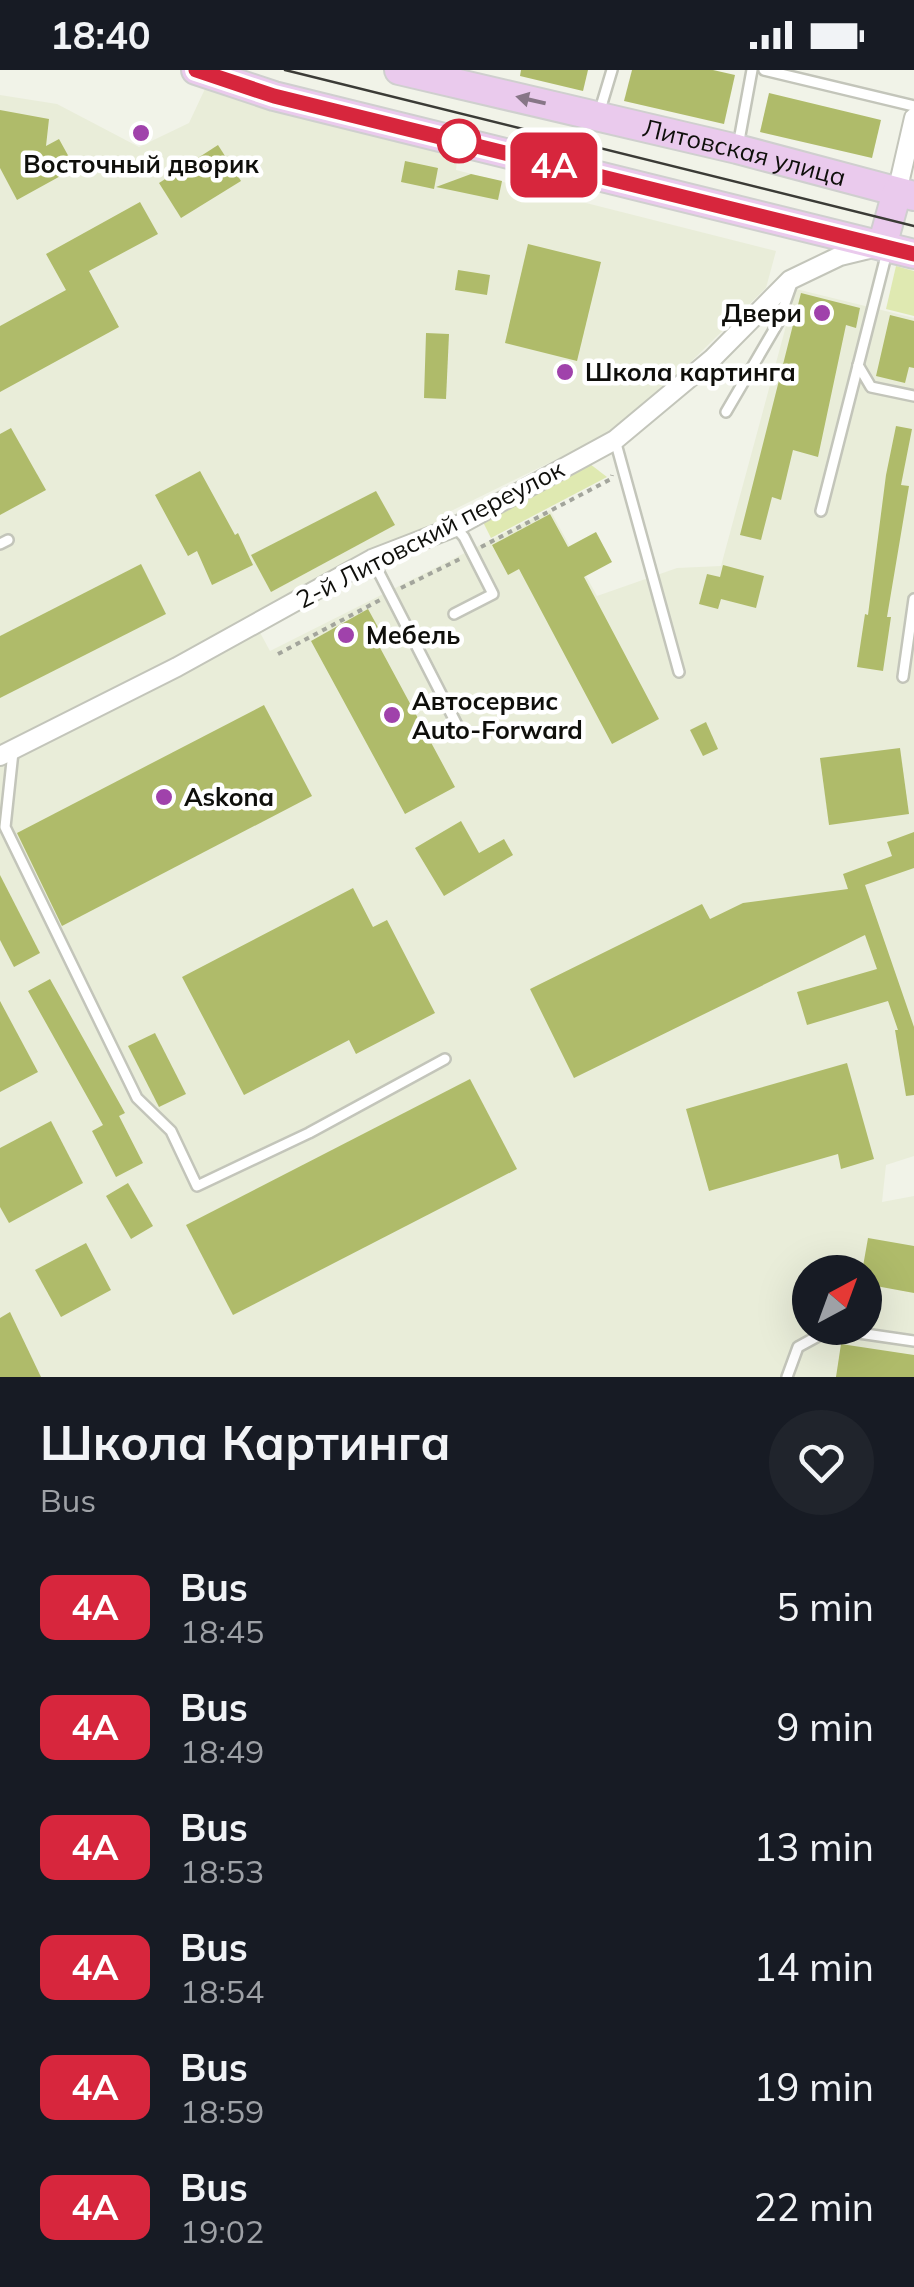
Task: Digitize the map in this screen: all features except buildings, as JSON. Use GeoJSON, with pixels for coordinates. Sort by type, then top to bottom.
{"type":"FeatureCollection","features":[{"type":"Feature","properties":{"kind":"main road"},"geometry":{"type":"LineString","coordinates":[[196,70],[274,96],[894,249],[905,194]]}},
{"type":"Feature","properties":{"kind":"main road","name":"Литовская улица"},"geometry":{"type":"LineString","coordinates":[[399,70],[737,149],[905,194]]}},
{"type":"Feature","properties":{"kind":"street"},"geometry":{"type":"LineString","coordinates":[[905,194],[914,118]]}},
{"type":"Feature","properties":{"kind":"street","name":"2-й Литовский переулок"},"geometry":{"type":"LineString","coordinates":[[7,753],[177,667],[372,559],[456,526],[615,440],[712,359],[790,280],[840,256],[894,249]]}},
{"type":"Feature","properties":{"kind":"lane"},"geometry":{"type":"LineString","coordinates":[[598,115],[612,70]]}},
{"type":"Feature","properties":{"kind":"lane"},"geometry":{"type":"LineString","coordinates":[[737,149],[752,70]]}},
{"type":"Feature","properties":{"kind":"lane"},"geometry":{"type":"LineString","coordinates":[[764,70],[809,75],[914,106]]}},
{"type":"Feature","properties":{"kind":"lane"},"geometry":{"type":"LineString","coordinates":[[821,511],[858,365],[894,249]]}},
{"type":"Feature","properties":{"kind":"lane"},"geometry":{"type":"LineString","coordinates":[[726,412],[778,323],[790,280]]}},
{"type":"Feature","properties":{"kind":"lane"},"geometry":{"type":"LineString","coordinates":[[858,365],[871,386],[914,396]]}},
{"type":"Feature","properties":{"kind":"lane"},"geometry":{"type":"LineString","coordinates":[[615,440],[679,672]]}},
{"type":"Feature","properties":{"kind":"lane"},"geometry":{"type":"LineString","coordinates":[[454,614],[493,594],[456,526]]}},
{"type":"Feature","properties":{"kind":"lane"},"geometry":{"type":"LineString","coordinates":[[372,559],[458,724]]}},
{"type":"Feature","properties":{"kind":"lane"},"geometry":{"type":"LineString","coordinates":[[903,677],[914,598]]}},
{"type":"Feature","properties":{"kind":"lane"},"geometry":{"type":"LineString","coordinates":[[7,753],[4,828],[137,1098],[172,1131],[197,1186],[309,1132],[445,1058]]}},
{"type":"Feature","properties":{"kind":"lane"},"geometry":{"type":"LineString","coordinates":[[787,1377],[798,1346],[830,1329],[914,1340]]}},
{"type":"Feature","properties":{"kind":"shaded area"},"geometry":{"type":"Polygon","coordinates":[[[211,76],[459,142],[456,170],[776,251],[766,288],[644,408],[608,434],[449,512],[442,534],[257,627],[270,651],[550,510],[597,596],[677,568],[721,566],[796,289],[914,318],[914,1156],[886,1165],[882,1202],[914,1196],[914,1377],[0,1377],[0,95],[57,104],[139,147],[189,123],[211,76]]]}},
{"type":"Feature","properties":{"kind":"green space"},"geometry":{"type":"Polygon","coordinates":[[[896,266],[914,271],[914,316],[886,309],[896,266]]]}},
{"type":"Feature","properties":{"kind":"green space"},"geometry":{"type":"Polygon","coordinates":[[[590,464],[607,477],[491,538],[482,520],[590,464]]]}},
{"type":"Feature","properties":{"kind":"tram line"},"geometry":{"type":"LineString","coordinates":[[285,70],[914,226]]}},
{"type":"Feature","properties":{"kind":"bus line","name":"4А"},"geometry":{"type":"LineString","coordinates":[[196,70],[274,96],[914,254]]}},
{"type":"Feature","properties":{"kind":"place","name":"Восточный дворик"},"geometry":{"type":"Point","coordinates":[141,133]}},
{"type":"Feature","properties":{"kind":"place","name":"Двери"},"geometry":{"type":"Point","coordinates":[822,313]}},
{"type":"Feature","properties":{"kind":"place","name":"Школа картинга"},"geometry":{"type":"Point","coordinates":[565,372]}},
{"type":"Feature","properties":{"kind":"place","name":"Мебель"},"geometry":{"type":"Point","coordinates":[346,635]}},
{"type":"Feature","properties":{"kind":"place","name":"Автосервис Auto-Forward"},"geometry":{"type":"Point","coordinates":[392,715]}},
{"type":"Feature","properties":{"kind":"place","name":"Askona"},"geometry":{"type":"Point","coordinates":[164,797]}}]}
